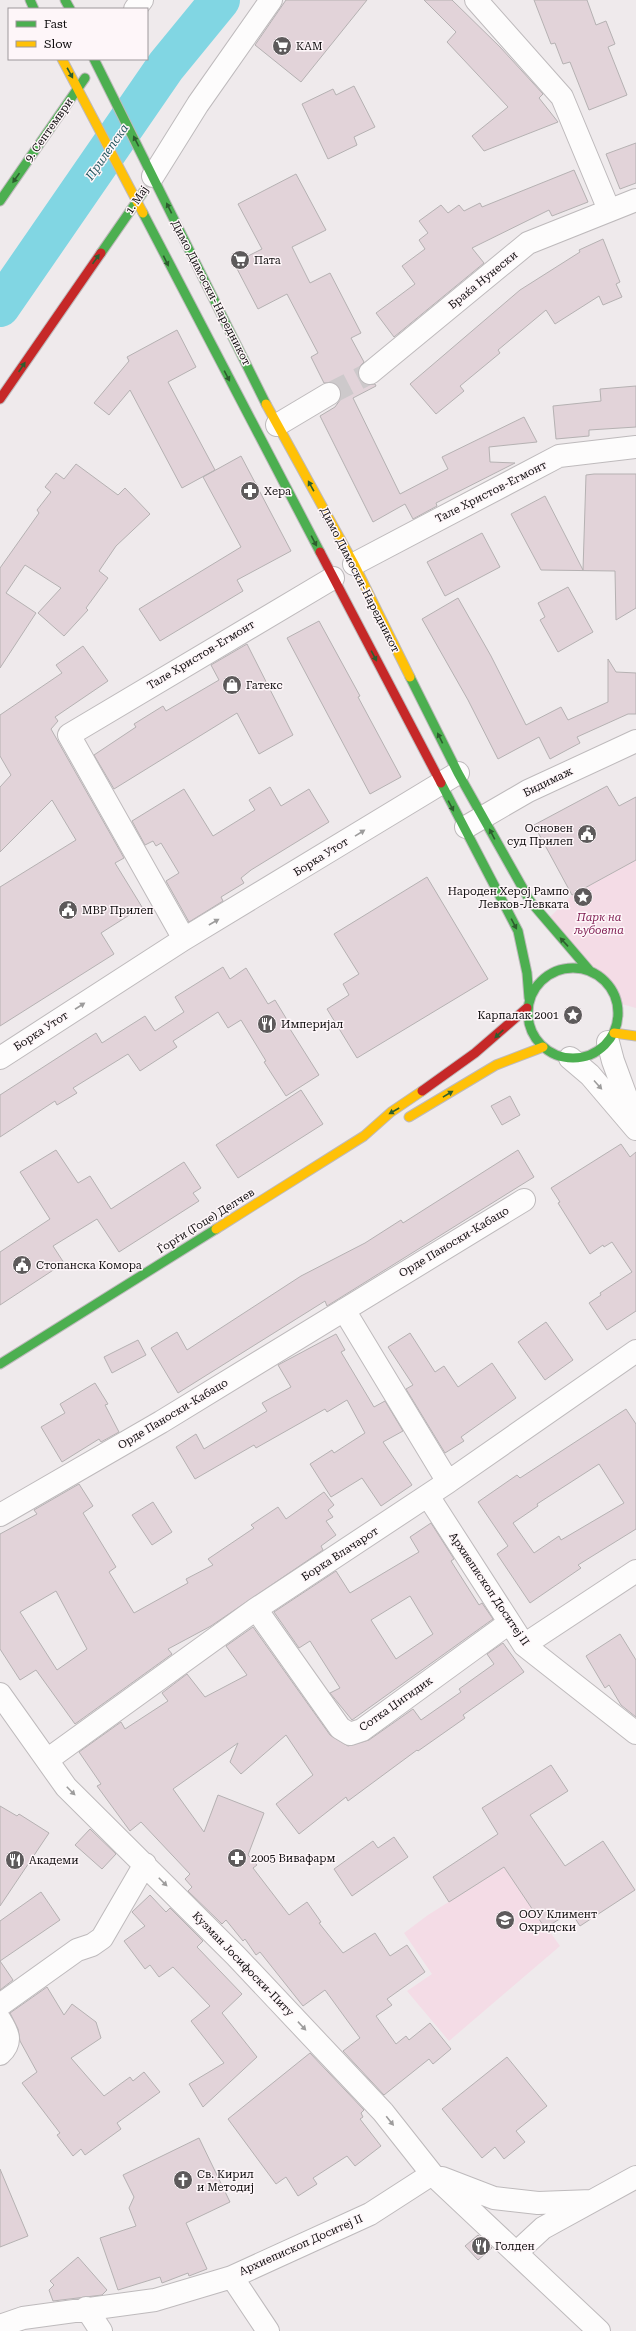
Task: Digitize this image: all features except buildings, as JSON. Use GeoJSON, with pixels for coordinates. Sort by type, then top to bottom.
{"type":"FeatureCollection","features":[{"type":"Feature","properties":{"kind":"street"},"geometry":{"type":"LineString","coordinates":[[136,8],[142,0]]}},
{"type":"Feature","properties":{"kind":"street","name":"1. Мај"},"geometry":{"type":"LineString","coordinates":[[0,399],[137,201],[198,104],[271,0]]}},
{"type":"Feature","properties":{"kind":"street"},"geometry":{"type":"LineString","coordinates":[[476,0],[562,97],[609,210]]}},
{"type":"Feature","properties":{"kind":"street"},"geometry":{"type":"LineString","coordinates":[[63,60],[78,88]]}},
{"type":"Feature","properties":{"kind":"street","name":"Димо Димоски-Наредникот"},"geometry":{"type":"LineString","coordinates":[[96,60],[277,425],[354,564],[458,773],[530,901],[590,970]]}},
{"type":"Feature","properties":{"kind":"street","name":"9. Септември"},"geometry":{"type":"LineString","coordinates":[[0,201],[96,60]]}},
{"type":"Feature","properties":{"kind":"street","name":"Димо Димоски-Наредникот"},"geometry":{"type":"LineString","coordinates":[[78,88],[137,201],[169,267],[426,754],[439,784],[518,930],[527,973],[529,998]]}},
{"type":"Feature","properties":{"kind":"street","name":"Браќа Нунески"},"geometry":{"type":"LineString","coordinates":[[370,373],[528,243],[636,200]]}},
{"type":"Feature","properties":{"kind":"street"},"geometry":{"type":"LineString","coordinates":[[277,425],[329,394]]}},
{"type":"Feature","properties":{"kind":"street","name":"Тале Христов-Егмонт"},"geometry":{"type":"LineString","coordinates":[[354,564],[560,456],[636,447]]}},
{"type":"Feature","properties":{"kind":"street","name":"Тале Христов-Егмонт"},"geometry":{"type":"LineString","coordinates":[[184,940],[69,735],[333,578]]}},
{"type":"Feature","properties":{"kind":"street","name":"Бидимаж"},"geometry":{"type":"LineString","coordinates":[[463,828],[528,791],[636,741]]}},
{"type":"Feature","properties":{"kind":"street","name":"Борка Утот"},"geometry":{"type":"LineString","coordinates":[[0,1058],[184,940],[458,773]]}},
{"type":"Feature","properties":{"kind":"street"},"geometry":{"type":"LineString","coordinates":[[636,1036],[611,1038],[590,1055],[570,1058],[551,1053],[543,1047],[531,1029],[527,1008],[529,998],[537,985],[547,975],[561,969],[576,967],[590,970],[604,979],[612,990],[618,1003],[618,1013],[611,1038],[613,1061],[636,1125]]}},
{"type":"Feature","properties":{"kind":"street"},"geometry":{"type":"LineString","coordinates":[[618,1003],[630,1006]]}},
{"type":"Feature","properties":{"kind":"street","name":"Ѓорѓи (Гоце) Делчев"},"geometry":{"type":"LineString","coordinates":[[0,1364],[364,1136],[380,1119],[402,1106],[485,1047],[527,1008]]}},
{"type":"Feature","properties":{"kind":"street"},"geometry":{"type":"LineString","coordinates":[[399,1123],[496,1064],[543,1047]]}},
{"type":"Feature","properties":{"kind":"street"},"geometry":{"type":"LineString","coordinates":[[570,1058],[590,1075],[636,1129]]}},
{"type":"Feature","properties":{"kind":"street","name":"Ѓорѓи (Гоце) Делчев"},"geometry":{"type":"LineString","coordinates":[[364,1136],[382,1131]]}},
{"type":"Feature","properties":{"kind":"street","name":"Орде Паноски-Кабацо"},"geometry":{"type":"LineString","coordinates":[[0,1515],[161,1422],[524,1200]]}},
{"type":"Feature","properties":{"kind":"street"},"geometry":{"type":"LineString","coordinates":[[344,1310],[448,1482]]}},
{"type":"Feature","properties":{"kind":"street","name":"Борка Влачарот"},"geometry":{"type":"LineString","coordinates":[[47,1760],[256,1609],[428,1496],[636,1351]]}},
{"type":"Feature","properties":{"kind":"street","name":"Архиепископ Доситеј II"},"geometry":{"type":"LineString","coordinates":[[428,1496],[524,1645],[636,1733]]}},
{"type":"Feature","properties":{"kind":"street"},"geometry":{"type":"LineString","coordinates":[[524,1645],[636,1571]]}},
{"type":"Feature","properties":{"kind":"street","name":"Сотка Џигидик"},"geometry":{"type":"LineString","coordinates":[[256,1609],[340,1728],[350,1734],[362,1730],[509,1623]]}},
{"type":"Feature","properties":{"kind":"street","name":"Кузман Јосифоски-Питу"},"geometry":{"type":"LineString","coordinates":[[0,1694],[66,1786],[236,1956],[383,2112],[432,2174],[599,2331]]}},
{"type":"Feature","properties":{"kind":"street"},"geometry":{"type":"LineString","coordinates":[[0,2005],[77,1950],[92,1945],[102,1938],[145,1864]]}},
{"type":"Feature","properties":{"kind":"street"},"geometry":{"type":"LineString","coordinates":[[0,2020],[10,2041],[7,2048],[0,2054]]}},
{"type":"Feature","properties":{"kind":"street"},"geometry":{"type":"LineString","coordinates":[[432,2174],[494,2198],[538,2203],[592,2201]]}},
{"type":"Feature","properties":{"kind":"street","name":"Архиепископ Доситеј II"},"geometry":{"type":"LineString","coordinates":[[0,2326],[23,2318],[86,2308],[155,2300],[232,2277],[370,2214],[432,2174]]}},
{"type":"Feature","properties":{"kind":"street"},"geometry":{"type":"LineString","coordinates":[[516,2253],[543,2228],[636,2177]]}},
{"type":"Feature","properties":{"kind":"street"},"geometry":{"type":"LineString","coordinates":[[232,2277],[268,2331]]}},
{"type":"Feature","properties":{"kind":"street"},"geometry":{"type":"LineString","coordinates":[[86,2308],[101,2331]]}},
{"type":"Feature","properties":{"kind":"green space","name":"Парк на љубовта"},"geometry":{"type":"Polygon","coordinates":[[[636,860],[636,1008],[618,1003],[607,984],[584,965],[546,921],[572,895],[636,860]]]}},
{"type":"Feature","properties":{"kind":"green space"},"geometry":{"type":"Polygon","coordinates":[[[504,1867],[560,1946],[449,2041],[407,1991],[432,1974],[404,1933],[428,1915],[504,1867]]]}},
{"type":"Feature","properties":{"kind":"waterway","name":"Прилепска"},"geometry":{"type":"LineString","coordinates":[[0,307],[166,66],[220,0]]}},
{"type":"Feature","properties":{"kind":"tunnel"},"geometry":{"type":"LineString","coordinates":[[329,394],[370,373]]}},
{"type":"Feature","properties":{"kind":"traffic: fast"},"geometry":{"type":"LineString","coordinates":[[30,0],[34,8]]}},
{"type":"Feature","properties":{"kind":"traffic: fast"},"geometry":{"type":"LineString","coordinates":[[65,0],[69,8]]}},
{"type":"Feature","properties":{"kind":"traffic: fast"},"geometry":{"type":"LineString","coordinates":[[94,60],[266,404]]}},
{"type":"Feature","properties":{"kind":"traffic: fast"},"geometry":{"type":"LineString","coordinates":[[0,201],[85,78]]}},
{"type":"Feature","properties":{"kind":"traffic: fast"},"geometry":{"type":"LineString","coordinates":[[101,253],[144,191]]}},
{"type":"Feature","properties":{"kind":"traffic: fast"},"geometry":{"type":"LineString","coordinates":[[143,213],[320,552]]}},
{"type":"Feature","properties":{"kind":"traffic: fast"},"geometry":{"type":"LineString","coordinates":[[410,677],[458,773],[530,901],[590,971]]}},
{"type":"Feature","properties":{"kind":"traffic: fast"},"geometry":{"type":"LineString","coordinates":[[441,783],[518,931],[527,973],[529,998]]}},
{"type":"Feature","properties":{"kind":"traffic: fast"},"geometry":{"type":"LineString","coordinates":[[564,968],[582,968],[598,975],[611,988],[618,1004],[618,1013],[618,1022],[611,1038],[598,1051],[582,1058],[564,1058],[548,1051],[535,1038],[528,1022],[528,1004],[535,988],[548,975],[564,968]]}},
{"type":"Feature","properties":{"kind":"traffic: fast"},"geometry":{"type":"LineString","coordinates":[[0,1364],[216,1229]]}},
{"type":"Feature","properties":{"kind":"traffic: slow"},"geometry":{"type":"LineString","coordinates":[[63,60],[143,213]]}},
{"type":"Feature","properties":{"kind":"traffic: slow"},"geometry":{"type":"LineString","coordinates":[[266,404],[354,564],[410,677]]}},
{"type":"Feature","properties":{"kind":"traffic: slow"},"geometry":{"type":"LineString","coordinates":[[614,1033],[636,1036]]}},
{"type":"Feature","properties":{"kind":"traffic: slow"},"geometry":{"type":"LineString","coordinates":[[409,1117],[496,1065],[543,1047]]}},
{"type":"Feature","properties":{"kind":"traffic: slow"},"geometry":{"type":"LineString","coordinates":[[216,1229],[364,1136],[391,1112],[422,1091]]}},
{"type":"Feature","properties":{"kind":"traffic: jam"},"geometry":{"type":"LineString","coordinates":[[0,399],[101,253]]}},
{"type":"Feature","properties":{"kind":"traffic: jam"},"geometry":{"type":"LineString","coordinates":[[320,552],[441,783]]}},
{"type":"Feature","properties":{"kind":"traffic: jam"},"geometry":{"type":"LineString","coordinates":[[422,1091],[475,1053],[527,1008]]}},
{"type":"Feature","properties":{"kind":"place","name":"КАМ"},"geometry":{"type":"Point","coordinates":[282,46]}},
{"type":"Feature","properties":{"kind":"place","name":"Пата"},"geometry":{"type":"Point","coordinates":[240,260]}},
{"type":"Feature","properties":{"kind":"place","name":"Хера"},"geometry":{"type":"Point","coordinates":[250,491]}},
{"type":"Feature","properties":{"kind":"place","name":"Гатекс"},"geometry":{"type":"Point","coordinates":[232,685]}},
{"type":"Feature","properties":{"kind":"place","name":"Основен суд Прилеп"},"geometry":{"type":"Point","coordinates":[587,834]}},
{"type":"Feature","properties":{"kind":"place","name":"Народен Херој Рампо Левков-Левката"},"geometry":{"type":"Point","coordinates":[583,897]}},
{"type":"Feature","properties":{"kind":"place","name":"МВР Прилеп"},"geometry":{"type":"Point","coordinates":[68,910]}},
{"type":"Feature","properties":{"kind":"place","name":"Карпалак 2001"},"geometry":{"type":"Point","coordinates":[573,1015]}},
{"type":"Feature","properties":{"kind":"place","name":"Империјал"},"geometry":{"type":"Point","coordinates":[267,1024]}},
{"type":"Feature","properties":{"kind":"place","name":"Стопанска Комора"},"geometry":{"type":"Point","coordinates":[22,1265]}},
{"type":"Feature","properties":{"kind":"place","name":"2005 Вивафарм"},"geometry":{"type":"Point","coordinates":[237,1858]}},
{"type":"Feature","properties":{"kind":"place","name":"Академи"},"geometry":{"type":"Point","coordinates":[15,1860]}},
{"type":"Feature","properties":{"kind":"place","name":"ООУ Климент Охридски"},"geometry":{"type":"Point","coordinates":[505,1920]}},
{"type":"Feature","properties":{"kind":"place","name":"Св. Кирил и Методиј"},"geometry":{"type":"Point","coordinates":[183,2180]}},
{"type":"Feature","properties":{"kind":"place","name":"Голден"},"geometry":{"type":"Point","coordinates":[481,2246]}}]}
